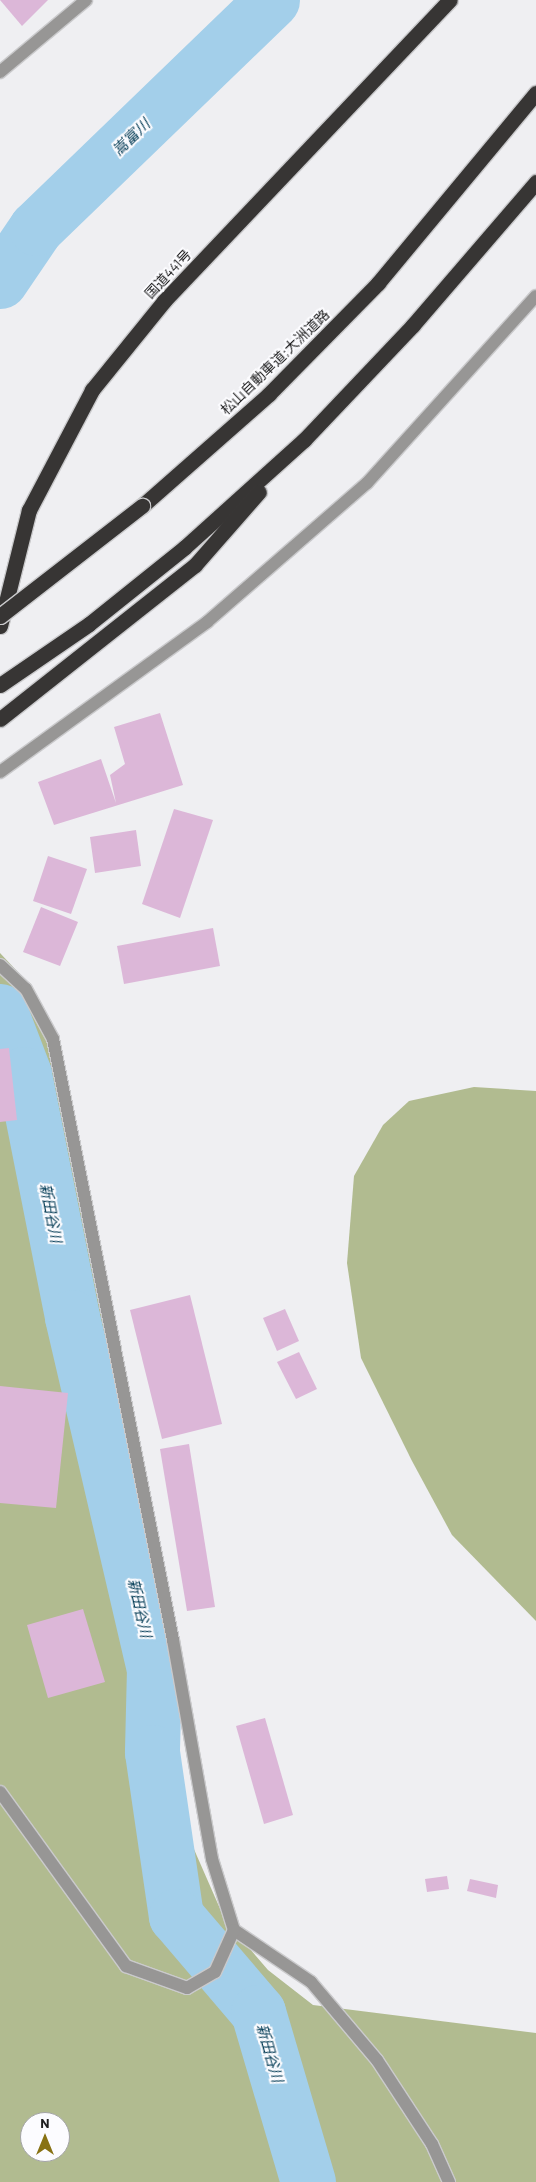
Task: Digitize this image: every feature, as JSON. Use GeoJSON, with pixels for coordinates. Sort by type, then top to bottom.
{"type":"FeatureCollection","features":[{"type":"Feature","properties":{"kind":"highway","name":"国道441号"},"geometry":{"type":"LineString","coordinates":[[0,626],[29,510],[92,390],[164,301],[450,0]]}},
{"type":"Feature","properties":{"kind":"highway","name":"松山自動車道;大洲道路"},"geometry":{"type":"LineString","coordinates":[[0,616],[142,506],[269,394],[378,283],[536,93]]}},
{"type":"Feature","properties":{"kind":"highway"},"geometry":{"type":"LineString","coordinates":[[0,719],[195,565],[304,440],[413,324],[536,182]]}},
{"type":"Feature","properties":{"kind":"highway"},"geometry":{"type":"LineString","coordinates":[[0,685],[89,624],[185,547],[304,440]]}},
{"type":"Feature","properties":{"kind":"street"},"geometry":{"type":"LineString","coordinates":[[0,72],[86,0]]}},
{"type":"Feature","properties":{"kind":"street"},"geometry":{"type":"LineString","coordinates":[[0,772],[208,622],[367,483],[536,296]]}},
{"type":"Feature","properties":{"kind":"street"},"geometry":{"type":"LineString","coordinates":[[0,965],[26,989],[53,1039],[172,1630],[212,1859],[234,1930],[311,1982],[377,2060],[432,2144],[449,2182]]}},
{"type":"Feature","properties":{"kind":"street"},"geometry":{"type":"LineString","coordinates":[[0,1792],[126,1966],[187,1988],[215,1972],[234,1930]]}},
{"type":"Feature","properties":{"kind":"green space"},"geometry":{"type":"Polygon","coordinates":[[[0,953],[33,988],[54,1038],[144,1511],[166,1710],[193,1847],[225,1920],[268,1970],[313,2005],[536,2033],[536,2182],[0,2182],[0,953]]]}},
{"type":"Feature","properties":{"kind":"green space"},"geometry":{"type":"Polygon","coordinates":[[[474,1087],[536,1091],[536,1621],[452,1535],[412,1461],[361,1358],[347,1263],[354,1176],[383,1125],[409,1101],[474,1087]]]}},
{"type":"Feature","properties":{"kind":"building"},"geometry":{"type":"Polygon","coordinates":[[[0,0],[48,0],[22,26],[0,0]]]}},
{"type":"Feature","properties":{"kind":"building"},"geometry":{"type":"Polygon","coordinates":[[[160,713],[183,785],[54,825],[38,782],[101,759],[116,803],[110,775],[125,764],[114,727],[160,713]]]}},
{"type":"Feature","properties":{"kind":"building"},"geometry":{"type":"Polygon","coordinates":[[[174,809],[213,820],[180,918],[142,904],[174,809]]]}},
{"type":"Feature","properties":{"kind":"building"},"geometry":{"type":"Polygon","coordinates":[[[136,830],[141,866],[95,873],[90,837],[136,830]]]}},
{"type":"Feature","properties":{"kind":"building"},"geometry":{"type":"Polygon","coordinates":[[[48,856],[87,869],[71,914],[33,901],[48,856]]]}},
{"type":"Feature","properties":{"kind":"building"},"geometry":{"type":"Polygon","coordinates":[[[41,907],[78,922],[60,966],[23,952],[41,907]]]}},
{"type":"Feature","properties":{"kind":"building"},"geometry":{"type":"Polygon","coordinates":[[[213,928],[220,966],[124,984],[117,946],[213,928]]]}},
{"type":"Feature","properties":{"kind":"building"},"geometry":{"type":"Polygon","coordinates":[[[9,1048],[17,1120],[0,1122],[0,1049],[9,1048]]]}},
{"type":"Feature","properties":{"kind":"building"},"geometry":{"type":"Polygon","coordinates":[[[190,1295],[222,1424],[162,1439],[130,1310],[190,1295]]]}},
{"type":"Feature","properties":{"kind":"building"},"geometry":{"type":"Polygon","coordinates":[[[285,1309],[299,1341],[277,1351],[263,1318],[285,1309]]]}},
{"type":"Feature","properties":{"kind":"building"},"geometry":{"type":"Polygon","coordinates":[[[299,1352],[317,1389],[296,1399],[277,1362],[299,1352]]]}},
{"type":"Feature","properties":{"kind":"building"},"geometry":{"type":"Polygon","coordinates":[[[0,1386],[68,1393],[56,1508],[0,1503],[0,1386]]]}},
{"type":"Feature","properties":{"kind":"building"},"geometry":{"type":"Polygon","coordinates":[[[189,1444],[215,1607],[187,1611],[160,1449],[189,1444]]]}},
{"type":"Feature","properties":{"kind":"building"},"geometry":{"type":"Polygon","coordinates":[[[83,1609],[105,1682],[48,1698],[27,1625],[83,1609]]]}},
{"type":"Feature","properties":{"kind":"building"},"geometry":{"type":"Polygon","coordinates":[[[265,1718],[293,1815],[264,1824],[236,1726],[265,1718]]]}},
{"type":"Feature","properties":{"kind":"building"},"geometry":{"type":"Polygon","coordinates":[[[447,1876],[449,1889],[427,1892],[425,1879],[447,1876]]]}},
{"type":"Feature","properties":{"kind":"building"},"geometry":{"type":"Polygon","coordinates":[[[470,1879],[498,1885],[496,1898],[467,1891],[470,1879]]]}},
{"type":"Feature","properties":{"kind":"waterway","name":"嵩富川"},"geometry":{"type":"LineString","coordinates":[[0,281],[36,228],[272,0]]}},
{"type":"Feature","properties":{"kind":"waterway","name":"新田谷川"},"geometry":{"type":"LineString","coordinates":[[0,1011],[24,1074],[72,1317],[154,1668],[152,1752],[176,1916],[258,2012],[308,2182]]}}]}
